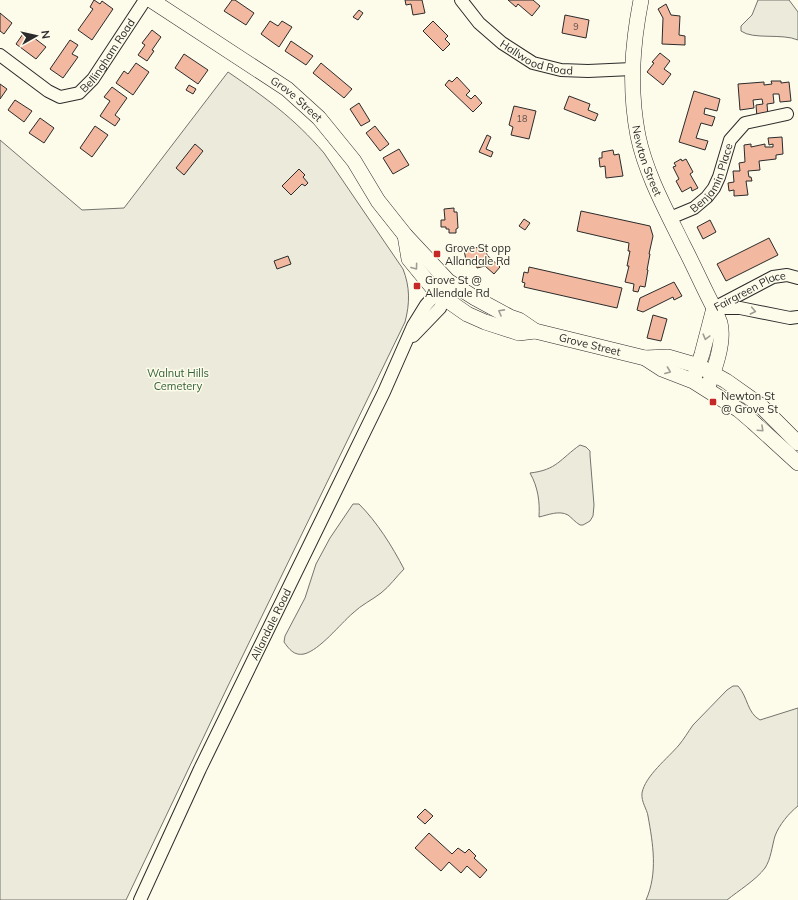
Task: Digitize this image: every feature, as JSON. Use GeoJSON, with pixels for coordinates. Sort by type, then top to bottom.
{"type":"FeatureCollection","features":[{"type":"Feature","properties":{"kind":"main road","name":"Grove Street"},"geometry":{"type":"LineString","coordinates":[[151,0],[287,89],[319,118],[354,161],[378,201],[405,235],[448,281],[474,298],[510,317],[519,320],[534,331]]}},
{"type":"Feature","properties":{"kind":"main road","name":"Newton Street"},"geometry":{"type":"LineString","coordinates":[[641,0],[636,28],[632,68],[633,96],[638,136],[648,168],[720,323],[721,337],[714,373],[707,389]]}},
{"type":"Feature","properties":{"kind":"main road","name":"Grove Street"},"geometry":{"type":"LineString","coordinates":[[405,235],[409,259],[440,296],[467,314],[485,322],[519,333],[534,331],[645,358],[668,356],[699,366]]}},
{"type":"Feature","properties":{"kind":"main road"},"geometry":{"type":"LineString","coordinates":[[714,308],[699,366],[693,381],[739,410],[798,463]]}},
{"type":"Feature","properties":{"kind":"main road","name":"Grove Street"},"geometry":{"type":"LineString","coordinates":[[645,358],[662,369],[693,381]]}},
{"type":"Feature","properties":{"kind":"main road"},"geometry":{"type":"LineString","coordinates":[[699,366],[714,373],[742,391],[760,405],[798,443]]}},
{"type":"Feature","properties":{"kind":"street","name":"Bellingham Road"},"geometry":{"type":"LineString","coordinates":[[0,55],[48,91],[60,97],[79,93],[92,79],[146,0]]}},
{"type":"Feature","properties":{"kind":"street","name":"Hallwood Road"},"geometry":{"type":"LineString","coordinates":[[461,0],[479,23],[502,43],[533,63],[561,70],[588,71],[632,68]]}},
{"type":"Feature","properties":{"kind":"street","name":"Benjamin Place"},"geometry":{"type":"LineString","coordinates":[[670,218],[694,208],[714,188],[719,177],[730,140],[745,123],[787,114]]}},
{"type":"Feature","properties":{"kind":"street","name":"Fairgreen Place"},"geometry":{"type":"LineString","coordinates":[[714,308],[774,276],[787,275],[798,278]]}},
{"type":"Feature","properties":{"kind":"street","name":"Allandale Road"},"geometry":{"type":"LineString","coordinates":[[140,900],[200,769],[384,392],[410,332],[426,305],[440,296],[448,281]]}},
{"type":"Feature","properties":{"kind":"street","name":"Fairgreen Place"},"geometry":{"type":"LineString","coordinates":[[714,308],[740,308],[790,318],[798,317]]}},
{"type":"Feature","properties":{"kind":"green space"},"geometry":{"type":"Polygon","coordinates":[[[758,0],[789,0],[798,12],[798,40],[784,37],[746,34],[741,31],[741,26],[752,15],[758,0]]]}},
{"type":"Feature","properties":{"kind":"green space","name":"Walnut Hills Cemetery"},"geometry":{"type":"Polygon","coordinates":[[[228,72],[279,109],[302,129],[324,153],[403,269],[407,282],[408,295],[408,308],[405,322],[226,690],[126,900],[0,900],[0,140],[82,210],[124,208],[228,72]]]}},
{"type":"Feature","properties":{"kind":"green space"},"geometry":{"type":"Polygon","coordinates":[[[580,445],[586,447],[590,451],[594,505],[593,516],[590,521],[583,525],[577,523],[568,515],[561,513],[554,513],[539,517],[538,495],[530,473],[539,472],[552,467],[580,445]]]}},
{"type":"Feature","properties":{"kind":"green space"},"geometry":{"type":"Polygon","coordinates":[[[353,504],[359,504],[378,526],[404,569],[378,596],[356,610],[317,647],[310,652],[297,654],[284,642],[285,636],[305,598],[316,564],[330,538],[353,504]]]}},
{"type":"Feature","properties":{"kind":"green space"},"geometry":{"type":"Polygon","coordinates":[[[733,686],[738,686],[752,713],[760,720],[798,708],[798,806],[791,812],[779,828],[765,868],[752,881],[727,900],[646,900],[652,879],[653,858],[648,816],[642,796],[644,787],[652,774],[679,745],[693,725],[727,690],[733,686]]]}},
{"type":"Feature","properties":{"kind":"building"},"geometry":{"type":"Polygon","coordinates":[[[94,0],[100,4],[102,1],[113,9],[92,40],[78,30],[93,9],[90,7],[94,0]]]}},
{"type":"Feature","properties":{"kind":"building"},"geometry":{"type":"Polygon","coordinates":[[[232,0],[235,0],[254,13],[246,25],[224,11],[232,0]]]}},
{"type":"Feature","properties":{"kind":"building"},"geometry":{"type":"Polygon","coordinates":[[[405,0],[422,0],[425,13],[413,15],[411,4],[406,5],[405,0]]]}},
{"type":"Feature","properties":{"kind":"building"},"geometry":{"type":"Polygon","coordinates":[[[508,0],[533,0],[540,6],[532,16],[518,4],[516,7],[508,0]]]}},
{"type":"Feature","properties":{"kind":"building"},"geometry":{"type":"Polygon","coordinates":[[[666,4],[671,15],[680,16],[679,35],[685,36],[685,45],[662,44],[663,18],[658,9],[666,4]]]}},
{"type":"Feature","properties":{"kind":"building"},"geometry":{"type":"Polygon","coordinates":[[[359,10],[363,13],[358,20],[353,17],[359,10]]]}},
{"type":"Feature","properties":{"kind":"building"},"geometry":{"type":"Polygon","coordinates":[[[0,13],[12,23],[4,34],[0,31],[0,13]]]}},
{"type":"Feature","properties":{"kind":"building"},"geometry":{"type":"Polygon","coordinates":[[[565,15],[589,20],[586,38],[562,33],[565,15]]]}},
{"type":"Feature","properties":{"kind":"building"},"geometry":{"type":"Polygon","coordinates":[[[270,21],[278,26],[282,21],[292,27],[279,47],[261,34],[270,21]]]}},
{"type":"Feature","properties":{"kind":"building"},"geometry":{"type":"Polygon","coordinates":[[[433,21],[448,36],[445,39],[450,44],[443,51],[423,31],[433,21]]]}},
{"type":"Feature","properties":{"kind":"building"},"geometry":{"type":"Polygon","coordinates":[[[152,30],[161,37],[152,50],[154,51],[147,61],[138,55],[145,45],[142,43],[152,30]]]}},
{"type":"Feature","properties":{"kind":"building"},"geometry":{"type":"Polygon","coordinates":[[[25,31],[46,47],[36,59],[16,44],[25,31]]]}},
{"type":"Feature","properties":{"kind":"building"},"geometry":{"type":"Polygon","coordinates":[[[70,40],[78,45],[72,54],[78,57],[63,78],[50,69],[70,40]]]}},
{"type":"Feature","properties":{"kind":"building"},"geometry":{"type":"Polygon","coordinates":[[[291,41],[313,56],[306,65],[285,51],[291,41]]]}},
{"type":"Feature","properties":{"kind":"building"},"geometry":{"type":"Polygon","coordinates":[[[660,53],[670,61],[664,69],[671,74],[663,85],[647,72],[654,63],[652,62],[660,53]]]}},
{"type":"Feature","properties":{"kind":"building"},"geometry":{"type":"Polygon","coordinates":[[[184,54],[208,70],[198,84],[175,68],[184,54]]]}},
{"type":"Feature","properties":{"kind":"building"},"geometry":{"type":"Polygon","coordinates":[[[136,63],[149,72],[133,95],[116,83],[124,71],[128,74],[136,63]]]}},
{"type":"Feature","properties":{"kind":"building"},"geometry":{"type":"Polygon","coordinates":[[[321,63],[352,89],[344,98],[313,73],[321,63]]]}},
{"type":"Feature","properties":{"kind":"building"},"geometry":{"type":"Polygon","coordinates":[[[457,77],[470,91],[466,95],[471,99],[475,95],[482,103],[473,112],[445,85],[449,80],[452,82],[457,77]]]}},
{"type":"Feature","properties":{"kind":"building"},"geometry":{"type":"Polygon","coordinates":[[[771,81],[781,81],[781,83],[789,82],[791,101],[780,102],[779,94],[773,94],[774,103],[767,104],[768,116],[757,117],[756,105],[763,104],[762,99],[753,100],[754,108],[740,110],[738,84],[764,82],[764,85],[772,84],[771,81]]]}},
{"type":"Feature","properties":{"kind":"building"},"geometry":{"type":"Polygon","coordinates":[[[0,84],[7,89],[0,99],[0,84]]]}},
{"type":"Feature","properties":{"kind":"building"},"geometry":{"type":"Polygon","coordinates":[[[189,85],[196,89],[193,94],[186,90],[189,85]]]}},
{"type":"Feature","properties":{"kind":"building"},"geometry":{"type":"Polygon","coordinates":[[[112,87],[127,98],[115,115],[120,119],[115,126],[100,116],[110,101],[104,97],[112,87]]]}},
{"type":"Feature","properties":{"kind":"building"},"geometry":{"type":"Polygon","coordinates":[[[694,91],[720,99],[717,111],[705,108],[704,114],[715,117],[712,126],[701,123],[696,138],[708,141],[705,150],[679,142],[694,91]]]}},
{"type":"Feature","properties":{"kind":"building"},"geometry":{"type":"Polygon","coordinates":[[[569,96],[590,104],[588,110],[598,114],[595,121],[564,109],[569,96]]]}},
{"type":"Feature","properties":{"kind":"building"},"geometry":{"type":"Polygon","coordinates":[[[15,100],[32,111],[24,122],[8,110],[15,100]]]}},
{"type":"Feature","properties":{"kind":"building"},"geometry":{"type":"Polygon","coordinates":[[[359,103],[370,121],[361,126],[350,109],[359,103]]]}},
{"type":"Feature","properties":{"kind":"building"},"geometry":{"type":"Polygon","coordinates":[[[514,106],[536,111],[529,139],[511,135],[513,127],[509,125],[514,106]]]}},
{"type":"Feature","properties":{"kind":"building"},"geometry":{"type":"Polygon","coordinates":[[[40,118],[54,128],[44,143],[29,133],[40,118]]]}},
{"type":"Feature","properties":{"kind":"building"},"geometry":{"type":"Polygon","coordinates":[[[95,126],[108,135],[92,157],[80,148],[95,126]]]}},
{"type":"Feature","properties":{"kind":"building"},"geometry":{"type":"Polygon","coordinates":[[[375,126],[389,144],[380,151],[366,133],[375,126]]]}},
{"type":"Feature","properties":{"kind":"building"},"geometry":{"type":"Polygon","coordinates":[[[487,135],[491,137],[486,149],[493,152],[491,157],[479,152],[487,135]]]}},
{"type":"Feature","properties":{"kind":"building"},"geometry":{"type":"Polygon","coordinates":[[[782,137],[783,154],[776,155],[776,159],[759,161],[760,170],[748,171],[749,177],[751,177],[752,181],[746,181],[748,195],[734,196],[734,190],[729,191],[728,183],[734,182],[733,171],[740,171],[739,163],[745,162],[744,145],[751,144],[751,147],[765,144],[765,147],[773,147],[773,144],[769,145],[768,138],[782,137]]]}},
{"type":"Feature","properties":{"kind":"building"},"geometry":{"type":"Polygon","coordinates":[[[195,144],[203,151],[184,175],[176,168],[195,144]]]}},
{"type":"Feature","properties":{"kind":"building"},"geometry":{"type":"Polygon","coordinates":[[[399,149],[409,165],[393,174],[383,158],[399,149]]]}},
{"type":"Feature","properties":{"kind":"building"},"geometry":{"type":"Polygon","coordinates":[[[613,150],[614,155],[619,154],[623,176],[606,178],[605,166],[600,167],[599,158],[602,158],[602,152],[613,150]]]}},
{"type":"Feature","properties":{"kind":"building"},"geometry":{"type":"Polygon","coordinates":[[[681,159],[682,161],[686,159],[693,172],[690,174],[698,188],[692,191],[691,187],[682,192],[676,181],[679,179],[673,167],[676,166],[674,163],[681,159]]]}},
{"type":"Feature","properties":{"kind":"building"},"geometry":{"type":"Polygon","coordinates":[[[299,169],[305,175],[303,177],[308,183],[305,186],[302,184],[291,195],[282,186],[299,169]]]}},
{"type":"Feature","properties":{"kind":"building"},"geometry":{"type":"Polygon","coordinates":[[[454,208],[454,212],[457,212],[458,228],[456,229],[456,233],[449,233],[449,229],[446,229],[446,227],[441,227],[441,220],[445,220],[444,209],[454,208]]]}},
{"type":"Feature","properties":{"kind":"building"},"geometry":{"type":"Polygon","coordinates":[[[581,211],[650,226],[653,236],[645,287],[640,286],[638,292],[633,291],[634,284],[625,282],[629,266],[627,266],[630,251],[628,251],[629,243],[577,231],[581,211]]]}},
{"type":"Feature","properties":{"kind":"building"},"geometry":{"type":"Polygon","coordinates":[[[524,219],[530,223],[525,230],[519,226],[524,219]]]}},
{"type":"Feature","properties":{"kind":"building"},"geometry":{"type":"Polygon","coordinates":[[[710,220],[716,232],[703,239],[697,227],[710,220]]]}},
{"type":"Feature","properties":{"kind":"building"},"geometry":{"type":"Polygon","coordinates":[[[769,238],[778,255],[726,281],[717,264],[769,238]]]}},
{"type":"Feature","properties":{"kind":"building"},"geometry":{"type":"Polygon","coordinates":[[[485,246],[487,255],[500,267],[494,274],[485,266],[477,268],[476,264],[467,265],[464,250],[485,246]]]}},
{"type":"Feature","properties":{"kind":"building"},"geometry":{"type":"Polygon","coordinates":[[[288,256],[291,264],[277,269],[274,261],[288,256]]]}},
{"type":"Feature","properties":{"kind":"building"},"geometry":{"type":"Polygon","coordinates":[[[529,267],[622,288],[617,308],[524,287],[525,283],[522,282],[524,272],[528,273],[529,267]]]}},
{"type":"Feature","properties":{"kind":"building"},"geometry":{"type":"Polygon","coordinates":[[[674,282],[682,296],[674,300],[673,297],[643,312],[637,310],[640,298],[674,282]]]}},
{"type":"Feature","properties":{"kind":"building"},"geometry":{"type":"Polygon","coordinates":[[[653,315],[667,319],[661,341],[647,338],[653,315]]]}},
{"type":"Feature","properties":{"kind":"building"},"geometry":{"type":"Polygon","coordinates":[[[425,809],[433,816],[425,824],[417,817],[425,809]]]}},
{"type":"Feature","properties":{"kind":"building"},"geometry":{"type":"Polygon","coordinates":[[[429,833],[452,854],[458,848],[465,853],[469,849],[476,856],[474,858],[487,870],[480,878],[467,866],[461,873],[449,862],[441,871],[415,848],[429,833]]]}},
{"type":"Feature","properties":{"kind":"place","name":"Grove St opp Allandale Rd"},"geometry":{"type":"Point","coordinates":[437,254]}},
{"type":"Feature","properties":{"kind":"place","name":"Grove St @ Allendale Rd"},"geometry":{"type":"Point","coordinates":[417,286]}},
{"type":"Feature","properties":{"kind":"place","name":"Newton St @ Grove St"},"geometry":{"type":"Point","coordinates":[713,402]}}]}
